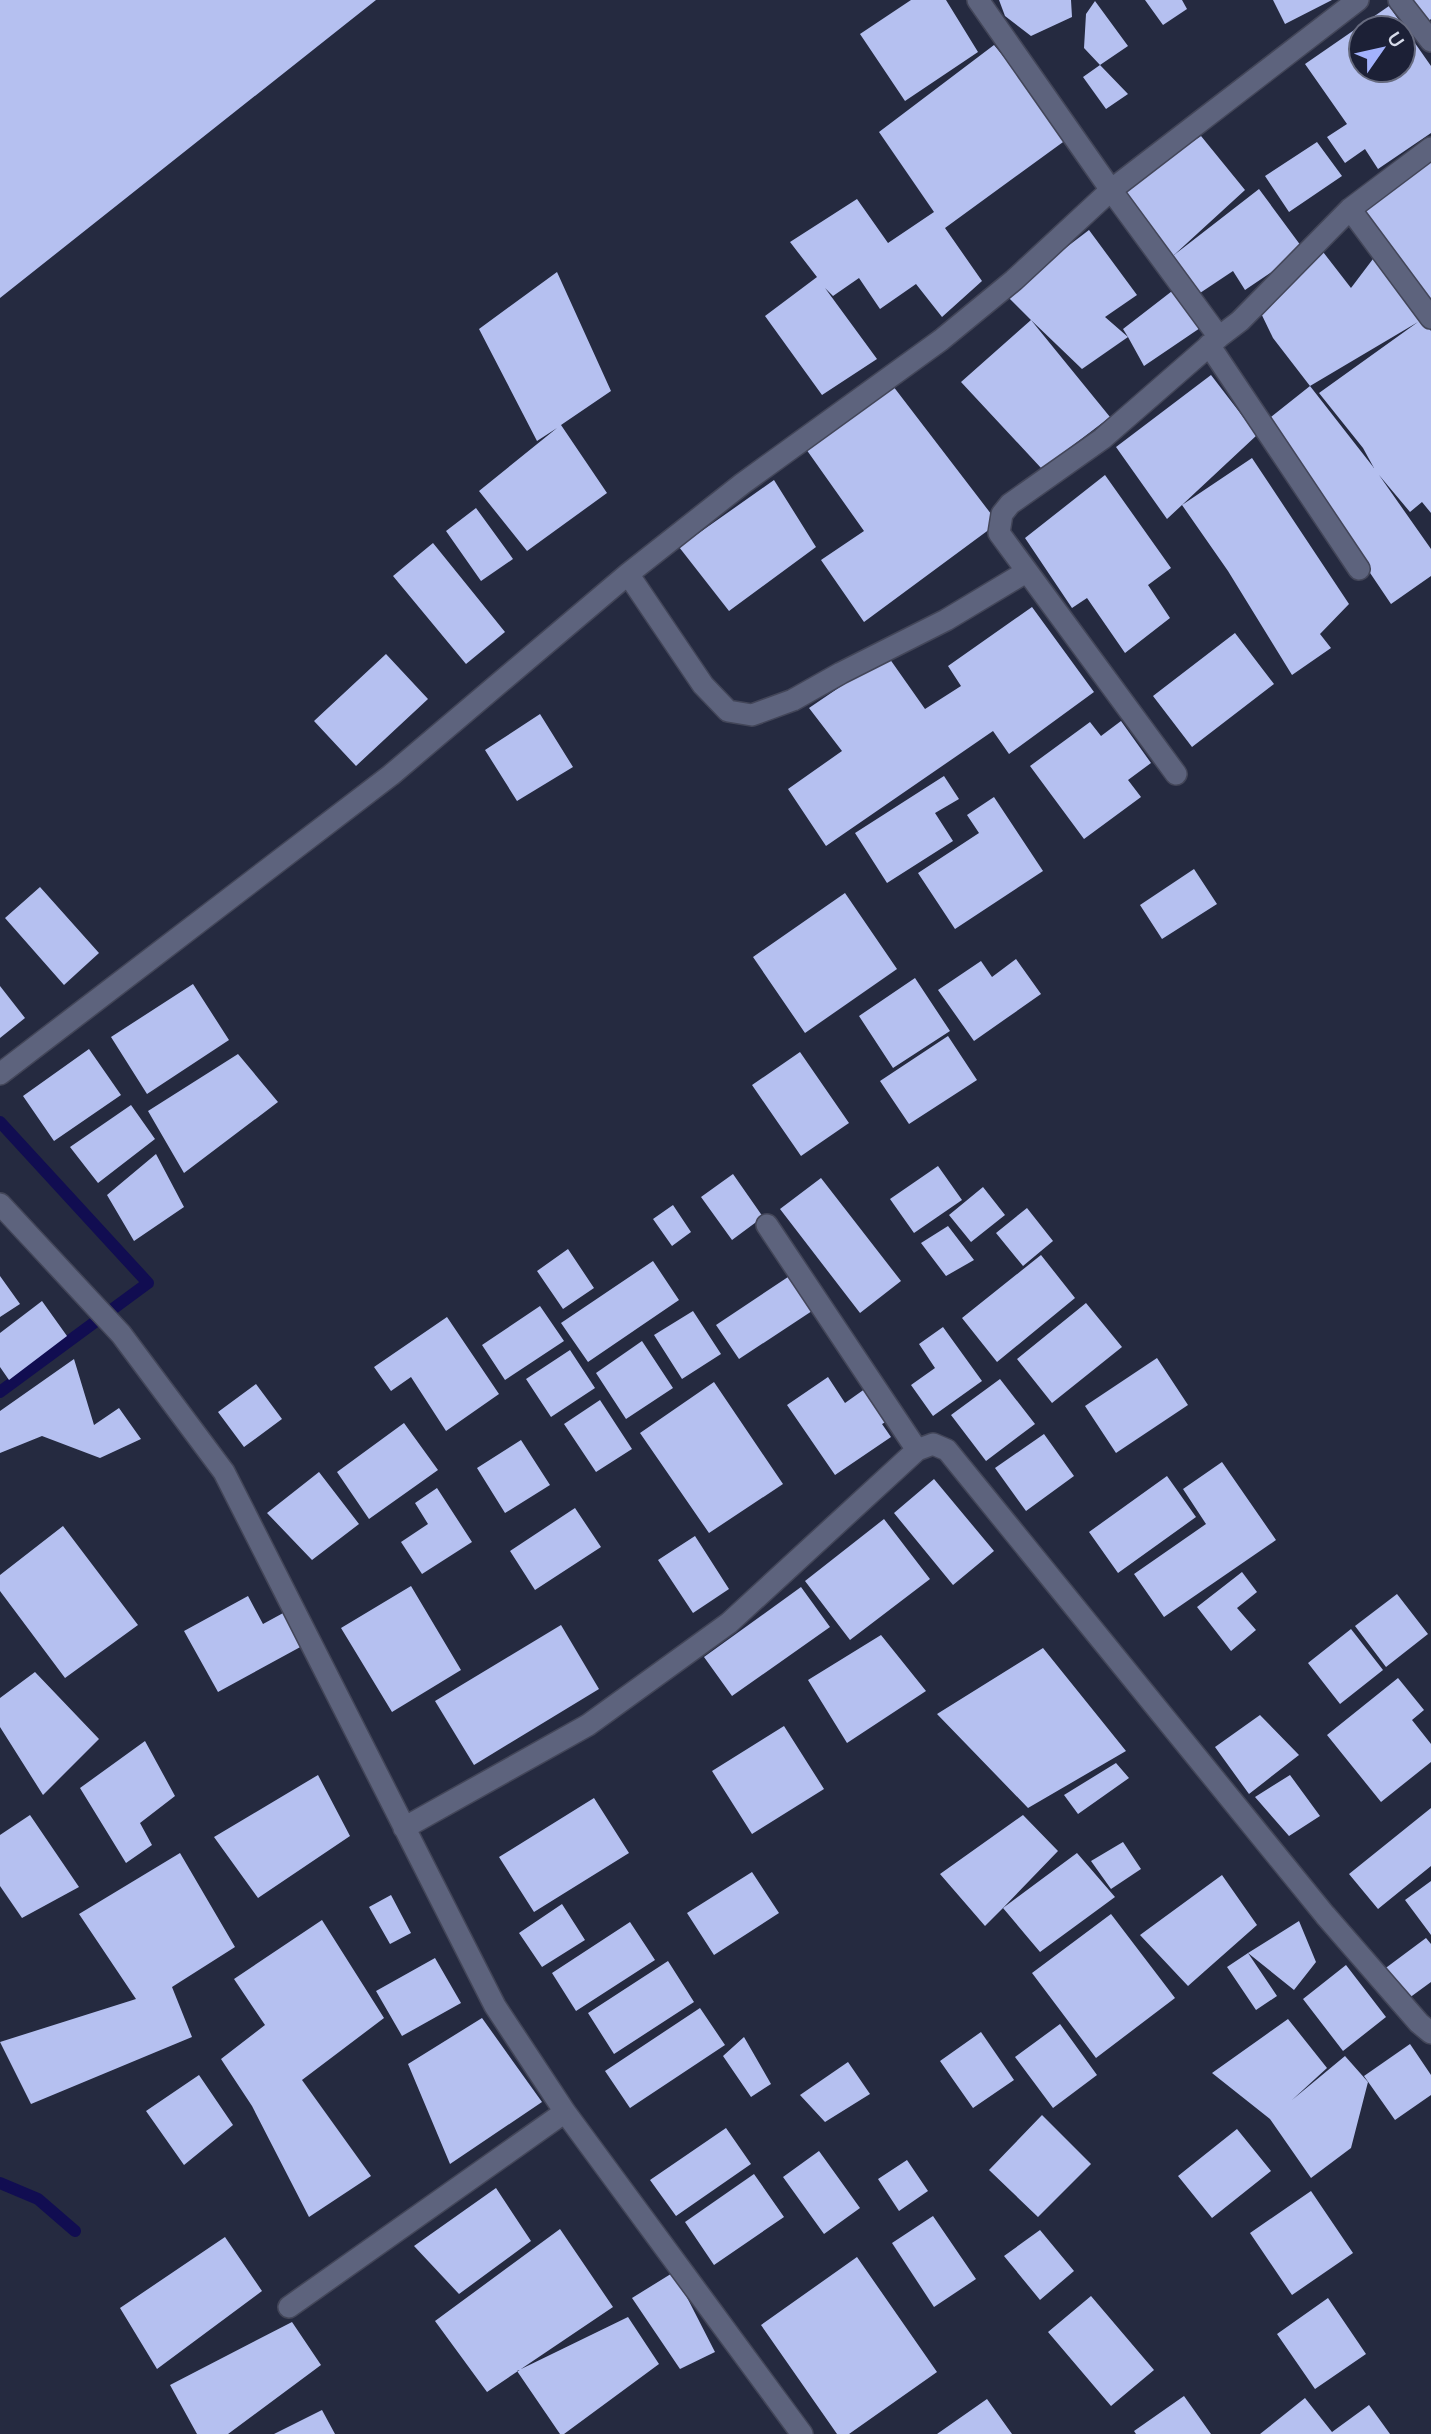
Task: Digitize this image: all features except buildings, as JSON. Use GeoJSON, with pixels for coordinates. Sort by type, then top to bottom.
{"type":"FeatureCollection","features":[{"type":"Feature","properties":{"kind":"street"},"geometry":{"type":"LineString","coordinates":[[978,0],[1214,341],[1359,569]]}},
{"type":"Feature","properties":{"kind":"street"},"geometry":{"type":"LineString","coordinates":[[0,1074],[391,775],[628,575],[742,484],[941,340],[1014,281],[1111,190],[1358,0]]}},
{"type":"Feature","properties":{"kind":"street"},"geometry":{"type":"LineString","coordinates":[[1399,0],[1431,41]]}},
{"type":"Feature","properties":{"kind":"street"},"geometry":{"type":"LineString","coordinates":[[1176,774],[999,533],[1002,514],[1010,504],[1102,439],[1240,321],[1350,209],[1431,148]]}},
{"type":"Feature","properties":{"kind":"street"},"geometry":{"type":"LineString","coordinates":[[1350,209],[1431,318]]}},
{"type":"Feature","properties":{"kind":"street"},"geometry":{"type":"LineString","coordinates":[[628,575],[704,685],[728,711],[752,715],[793,700],[946,621],[1026,572]]}},
{"type":"Feature","properties":{"kind":"street"},"geometry":{"type":"LineString","coordinates":[[0,1204],[121,1334],[224,1472],[495,2006],[565,2112],[802,2434]]}},
{"type":"Feature","properties":{"kind":"street"},"geometry":{"type":"LineString","coordinates":[[767,1225],[917,1450]]}},
{"type":"Feature","properties":{"kind":"street"},"geometry":{"type":"LineString","coordinates":[[404,1828],[587,1725],[729,1623],[917,1450],[933,1444],[947,1450],[1325,1915],[1419,2023],[1431,2033]]}},
{"type":"Feature","properties":{"kind":"street"},"geometry":{"type":"LineString","coordinates":[[289,2307],[565,2112]]}},
{"type":"Feature","properties":{"kind":"waterway"},"geometry":{"type":"LineString","coordinates":[[0,1122],[148,1283],[0,1392]]}},
{"type":"Feature","properties":{"kind":"waterway"},"geometry":{"type":"LineString","coordinates":[[0,2183],[38,2199],[75,2231]]}}]}
